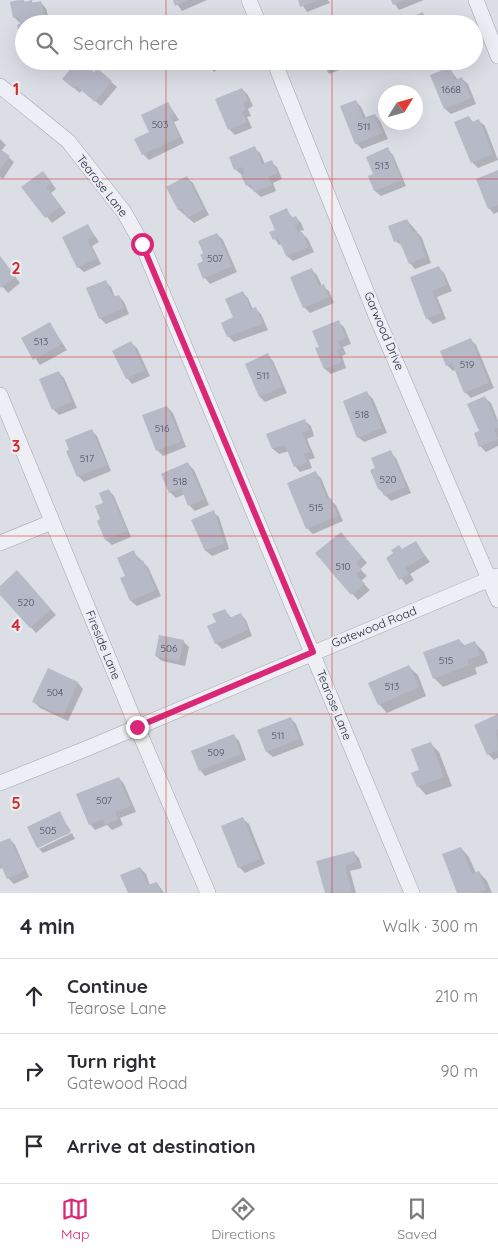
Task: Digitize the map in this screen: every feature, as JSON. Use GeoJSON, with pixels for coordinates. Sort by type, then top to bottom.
{"type":"FeatureCollection","features":[{"type":"Feature","properties":{"kind":"street"},"geometry":{"type":"LineString","coordinates":[[249,0],[255,15]]}},
{"type":"Feature","properties":{"kind":"street"},"geometry":{"type":"LineString","coordinates":[[476,0],[482,15]]}},
{"type":"Feature","properties":{"kind":"street"},"geometry":{"type":"LineString","coordinates":[[483,18],[498,56]]}},
{"type":"Feature","properties":{"kind":"street","name":"Garwood Drive"},"geometry":{"type":"LineString","coordinates":[[278,70],[377,318],[494,578],[498,600]]}},
{"type":"Feature","properties":{"kind":"street","name":"Tearose Lane"},"geometry":{"type":"LineString","coordinates":[[0,86],[68,141],[124,212],[142,244],[412,893]]}},
{"type":"Feature","properties":{"kind":"street","name":"Fireside Lane"},"geometry":{"type":"LineString","coordinates":[[0,395],[137,727],[208,893]]}},
{"type":"Feature","properties":{"kind":"street"},"geometry":{"type":"LineString","coordinates":[[0,543],[52,522]]}},
{"type":"Feature","properties":{"kind":"street","name":"Gatewood Road"},"geometry":{"type":"LineString","coordinates":[[0,783],[494,578]]}},
{"type":"Feature","properties":{"kind":"building"},"geometry":{"type":"Polygon","coordinates":[[[32,0],[32,3],[41,1],[44,15],[15,15],[13,18],[10,2],[32,0]]]}},
{"type":"Feature","properties":{"kind":"building"},"geometry":{"type":"Polygon","coordinates":[[[173,0],[188,0],[175,6],[173,0]]]}},
{"type":"Feature","properties":{"kind":"building"},"geometry":{"type":"Polygon","coordinates":[[[298,0],[318,0],[300,7],[298,0]]]}},
{"type":"Feature","properties":{"kind":"building"},"geometry":{"type":"Polygon","coordinates":[[[391,0],[405,0],[393,5],[391,0]]]}},
{"type":"Feature","properties":{"kind":"building"},"geometry":{"type":"Polygon","coordinates":[[[70,70],[92,70],[94,72],[99,70],[112,81],[95,102],[76,86],[73,88],[62,79],[70,70]]]}},
{"type":"Feature","properties":{"kind":"building"},"geometry":{"type":"Polygon","coordinates":[[[442,70],[451,70],[455,80],[462,77],[471,98],[444,109],[430,75],[442,70]]]}},
{"type":"Feature","properties":{"kind":"building"},"geometry":{"type":"Polygon","coordinates":[[[242,88],[248,101],[243,103],[246,110],[242,112],[247,122],[228,130],[215,99],[242,88]]]}},
{"type":"Feature","properties":{"kind":"building"},"geometry":{"type":"Polygon","coordinates":[[[356,100],[363,118],[375,114],[378,121],[378,130],[382,130],[383,133],[355,144],[340,106],[356,100]]]}},
{"type":"Feature","properties":{"kind":"building"},"geometry":{"type":"Polygon","coordinates":[[[168,102],[174,114],[170,116],[180,137],[142,155],[134,139],[149,132],[141,115],[168,102]]]}},
{"type":"Feature","properties":{"kind":"building"},"geometry":{"type":"Polygon","coordinates":[[[469,116],[472,122],[479,119],[493,154],[471,163],[454,122],[469,116]]]}},
{"type":"Feature","properties":{"kind":"building"},"geometry":{"type":"Polygon","coordinates":[[[255,146],[262,164],[272,160],[277,173],[268,177],[272,185],[254,192],[250,184],[246,186],[241,175],[245,174],[242,167],[234,170],[229,157],[255,146]]]}},
{"type":"Feature","properties":{"kind":"building"},"geometry":{"type":"Polygon","coordinates":[[[388,147],[402,180],[374,191],[368,176],[373,174],[366,157],[388,147]]]}},
{"type":"Feature","properties":{"kind":"building"},"geometry":{"type":"Polygon","coordinates":[[[0,149],[10,156],[0,169],[0,149]]]}},
{"type":"Feature","properties":{"kind":"building"},"geometry":{"type":"Polygon","coordinates":[[[498,170],[498,205],[488,209],[476,179],[498,170]]]}},
{"type":"Feature","properties":{"kind":"building"},"geometry":{"type":"Polygon","coordinates":[[[43,171],[52,183],[46,187],[61,206],[45,218],[21,187],[43,171]]]}},
{"type":"Feature","properties":{"kind":"building"},"geometry":{"type":"Polygon","coordinates":[[[187,176],[204,209],[187,218],[182,208],[178,210],[166,187],[187,176]]]}},
{"type":"Feature","properties":{"kind":"building"},"geometry":{"type":"Polygon","coordinates":[[[287,208],[291,218],[296,216],[299,224],[295,225],[298,233],[302,232],[309,247],[286,256],[278,238],[273,240],[269,232],[275,230],[269,216],[287,208]]]}},
{"type":"Feature","properties":{"kind":"building"},"geometry":{"type":"Polygon","coordinates":[[[407,219],[413,233],[416,231],[426,257],[409,264],[399,240],[394,242],[388,226],[407,219]]]}},
{"type":"Feature","properties":{"kind":"building"},"geometry":{"type":"Polygon","coordinates":[[[88,224],[94,236],[87,240],[97,258],[77,268],[62,237],[88,224]]]}},
{"type":"Feature","properties":{"kind":"building"},"geometry":{"type":"Polygon","coordinates":[[[217,233],[232,266],[203,279],[197,264],[203,261],[200,255],[203,253],[198,241],[217,233]]]}},
{"type":"Feature","properties":{"kind":"building"},"geometry":{"type":"Polygon","coordinates":[[[0,256],[16,277],[1,288],[0,286],[0,256]]]}},
{"type":"Feature","properties":{"kind":"building"},"geometry":{"type":"Polygon","coordinates":[[[439,266],[447,285],[432,291],[441,313],[426,319],[410,277],[439,266]]]}},
{"type":"Feature","properties":{"kind":"building"},"geometry":{"type":"Polygon","coordinates":[[[312,268],[319,286],[324,284],[329,297],[303,308],[290,277],[312,268]]]}},
{"type":"Feature","properties":{"kind":"building"},"geometry":{"type":"Polygon","coordinates":[[[106,280],[113,297],[119,295],[124,308],[99,319],[86,288],[106,280]]]}},
{"type":"Feature","properties":{"kind":"building"},"geometry":{"type":"Polygon","coordinates":[[[243,291],[251,309],[256,307],[263,324],[227,337],[221,323],[233,317],[225,299],[243,291]]]}},
{"type":"Feature","properties":{"kind":"building"},"geometry":{"type":"Polygon","coordinates":[[[339,320],[346,338],[338,342],[341,348],[337,350],[342,362],[324,369],[315,348],[319,347],[312,331],[339,320]]]}},
{"type":"Feature","properties":{"kind":"building"},"geometry":{"type":"Polygon","coordinates":[[[50,322],[62,344],[33,360],[21,338],[50,322]]]}},
{"type":"Feature","properties":{"kind":"building"},"geometry":{"type":"Polygon","coordinates":[[[471,338],[489,383],[464,393],[452,363],[446,366],[440,351],[471,338]]]}},
{"type":"Feature","properties":{"kind":"building"},"geometry":{"type":"Polygon","coordinates":[[[131,341],[145,370],[126,379],[112,351],[131,341]]]}},
{"type":"Feature","properties":{"kind":"building"},"geometry":{"type":"Polygon","coordinates":[[[268,353],[282,387],[259,397],[245,364],[268,353]]]}},
{"type":"Feature","properties":{"kind":"building"},"geometry":{"type":"Polygon","coordinates":[[[59,371],[72,402],[52,410],[39,379],[59,371]]]}},
{"type":"Feature","properties":{"kind":"building"},"geometry":{"type":"Polygon","coordinates":[[[367,391],[382,428],[357,438],[343,401],[367,391]]]}},
{"type":"Feature","properties":{"kind":"building"},"geometry":{"type":"Polygon","coordinates":[[[485,396],[496,421],[498,421],[498,428],[494,429],[498,439],[479,447],[474,433],[479,431],[467,404],[485,396]]]}},
{"type":"Feature","properties":{"kind":"building"},"geometry":{"type":"Polygon","coordinates":[[[167,406],[182,441],[156,451],[142,415],[167,406]]]}},
{"type":"Feature","properties":{"kind":"building"},"geometry":{"type":"Polygon","coordinates":[[[305,419],[309,430],[302,433],[310,452],[304,454],[307,462],[294,467],[285,445],[272,449],[266,434],[305,419]]]}},
{"type":"Feature","properties":{"kind":"building"},"geometry":{"type":"Polygon","coordinates":[[[92,429],[107,465],[77,477],[66,451],[69,450],[65,440],[92,429]]]}},
{"type":"Feature","properties":{"kind":"building"},"geometry":{"type":"Polygon","coordinates":[[[391,450],[406,487],[384,496],[381,488],[378,489],[370,470],[375,468],[371,458],[391,450]]]}},
{"type":"Feature","properties":{"kind":"building"},"geometry":{"type":"Polygon","coordinates":[[[188,462],[204,499],[188,506],[181,488],[169,493],[161,474],[188,462]]]}},
{"type":"Feature","properties":{"kind":"building"},"geometry":{"type":"Polygon","coordinates":[[[316,471],[327,499],[331,498],[338,516],[306,529],[287,483],[316,471]]]}},
{"type":"Feature","properties":{"kind":"building"},"geometry":{"type":"Polygon","coordinates":[[[109,489],[127,531],[105,540],[97,521],[100,519],[95,506],[103,503],[99,493],[109,489]]]}},
{"type":"Feature","properties":{"kind":"building"},"geometry":{"type":"Polygon","coordinates":[[[214,510],[224,543],[205,551],[191,520],[214,510]]]}},
{"type":"Feature","properties":{"kind":"building"},"geometry":{"type":"Polygon","coordinates":[[[341,532],[362,557],[356,563],[362,570],[356,574],[365,584],[351,595],[315,553],[341,532]]]}},
{"type":"Feature","properties":{"kind":"building"},"geometry":{"type":"Polygon","coordinates":[[[416,541],[425,556],[405,568],[409,574],[399,580],[386,558],[393,553],[391,550],[399,545],[402,549],[416,541]]]}},
{"type":"Feature","properties":{"kind":"building"},"geometry":{"type":"Polygon","coordinates":[[[134,550],[139,562],[143,560],[156,590],[130,601],[120,578],[125,576],[117,558],[134,550]]]}},
{"type":"Feature","properties":{"kind":"building"},"geometry":{"type":"Polygon","coordinates":[[[17,570],[51,609],[30,628],[0,595],[0,586],[17,570]]]}},
{"type":"Feature","properties":{"kind":"building"},"geometry":{"type":"Polygon","coordinates":[[[225,609],[229,618],[241,613],[248,630],[215,644],[207,626],[216,622],[212,614],[225,609]]]}},
{"type":"Feature","properties":{"kind":"building"},"geometry":{"type":"Polygon","coordinates":[[[159,635],[184,640],[179,661],[155,656],[159,635]]]}},
{"type":"Feature","properties":{"kind":"building"},"geometry":{"type":"Polygon","coordinates":[[[459,639],[462,646],[475,641],[480,655],[467,660],[469,665],[433,679],[423,652],[459,639]]]}},
{"type":"Feature","properties":{"kind":"building"},"geometry":{"type":"Polygon","coordinates":[[[409,665],[419,687],[378,705],[368,683],[409,665]]]}},
{"type":"Feature","properties":{"kind":"building"},"geometry":{"type":"Polygon","coordinates":[[[48,668],[78,682],[63,716],[32,702],[48,668]]]}},
{"type":"Feature","properties":{"kind":"building"},"geometry":{"type":"Polygon","coordinates":[[[498,714],[498,729],[496,730],[498,750],[487,755],[474,725],[498,714]]]}},
{"type":"Feature","properties":{"kind":"building"},"geometry":{"type":"Polygon","coordinates":[[[291,717],[299,739],[266,752],[257,730],[291,717]]]}},
{"type":"Feature","properties":{"kind":"building"},"geometry":{"type":"Polygon","coordinates":[[[234,734],[241,754],[199,771],[191,751],[234,734]]]}},
{"type":"Feature","properties":{"kind":"building"},"geometry":{"type":"Polygon","coordinates":[[[431,742],[444,777],[417,787],[411,773],[419,770],[411,749],[431,742]]]}},
{"type":"Feature","properties":{"kind":"building"},"geometry":{"type":"Polygon","coordinates":[[[119,777],[131,806],[115,812],[118,819],[105,825],[103,819],[89,825],[76,794],[119,777]]]}},
{"type":"Feature","properties":{"kind":"building"},"geometry":{"type":"Polygon","coordinates":[[[60,811],[70,833],[37,848],[27,827],[60,811]]]}},
{"type":"Feature","properties":{"kind":"building"},"geometry":{"type":"Polygon","coordinates":[[[243,817],[260,859],[238,868],[221,826],[243,817]]]}},
{"type":"Feature","properties":{"kind":"building"},"geometry":{"type":"Polygon","coordinates":[[[10,838],[25,871],[7,879],[0,863],[0,842],[10,838]]]}},
{"type":"Feature","properties":{"kind":"building"},"geometry":{"type":"Polygon","coordinates":[[[461,847],[472,874],[479,871],[486,890],[478,893],[457,893],[442,854],[461,847]]]}},
{"type":"Feature","properties":{"kind":"building"},"geometry":{"type":"Polygon","coordinates":[[[354,851],[357,862],[345,865],[352,892],[325,893],[316,861],[354,851]]]}},
{"type":"Feature","properties":{"kind":"building"},"geometry":{"type":"Polygon","coordinates":[[[140,867],[148,885],[157,882],[161,893],[128,893],[120,875],[140,867]]]}},
{"type":"Feature","properties":{"kind":"route"},"geometry":{"type":"LineString","coordinates":[[137,727],[313,652],[142,244]]}}]}
